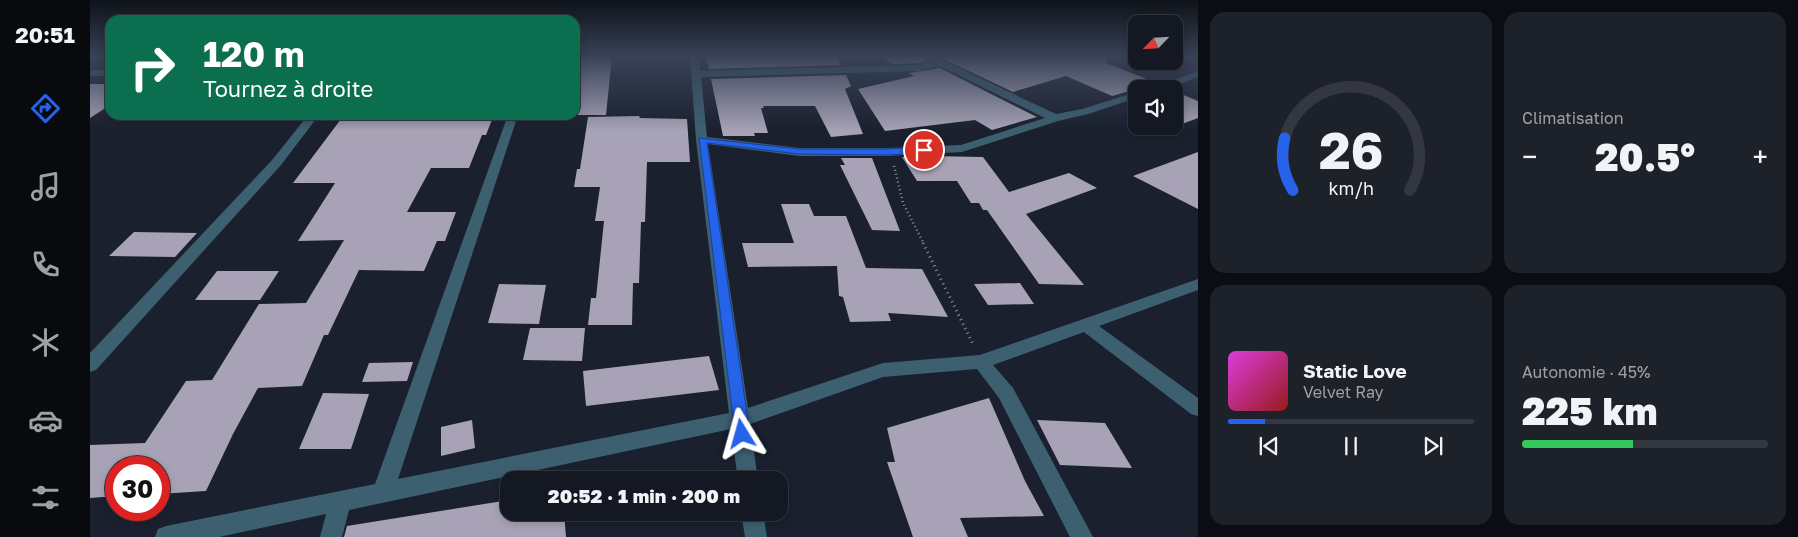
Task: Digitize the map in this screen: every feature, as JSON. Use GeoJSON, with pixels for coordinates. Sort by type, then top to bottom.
{"type":"FeatureCollection","features":[{"type":"Feature","properties":{"kind":"street"},"geometry":{"type":"LineString","coordinates":[[697,81],[702,140],[747,471]]}},
{"type":"Feature","properties":{"kind":"street"},"geometry":{"type":"LineString","coordinates":[[978,81],[1055,118]]}},
{"type":"Feature","properties":{"kind":"street"},"geometry":{"type":"LineString","coordinates":[[702,140],[799,152],[887,152],[962,148],[1055,118],[1084,112],[1128,98]]}},
{"type":"Feature","properties":{"kind":"street"},"geometry":{"type":"LineString","coordinates":[[92,360],[277,162],[310,120]]}},
{"type":"Feature","properties":{"kind":"street"},"geometry":{"type":"LineString","coordinates":[[383,492],[511,120]]}},
{"type":"Feature","properties":{"kind":"street"},"geometry":{"type":"LineString","coordinates":[[166,537],[740,419],[884,370],[981,362],[1198,284]]}},
{"type":"Feature","properties":{"kind":"street"},"geometry":{"type":"LineString","coordinates":[[1086,324],[1198,408]]}},
{"type":"Feature","properties":{"kind":"street"},"geometry":{"type":"LineString","coordinates":[[981,362],[1006,393],[1082,537]]}},
{"type":"Feature","properties":{"kind":"street"},"geometry":{"type":"LineString","coordinates":[[331,537],[341,500]]}},
{"type":"Feature","properties":{"kind":"street"},"geometry":{"type":"LineString","coordinates":[[753,521],[756,537]]}},
{"type":"Feature","properties":{"kind":"path"},"geometry":{"type":"LineString","coordinates":[[887,152],[899,176],[899,188],[903,203],[981,362]]}},
{"type":"Feature","properties":{"kind":"building"},"geometry":{"type":"Polygon","coordinates":[[[580,81],[609,81],[606,115],[580,115],[580,81]]]}},
{"type":"Feature","properties":{"kind":"building"},"geometry":{"type":"Polygon","coordinates":[[[711,81],[849,81],[851,86],[845,89],[863,134],[831,137],[815,106],[763,106],[764,108],[761,108],[768,133],[754,133],[755,136],[723,136],[711,81]]]}},
{"type":"Feature","properties":{"kind":"building"},"geometry":{"type":"Polygon","coordinates":[[[892,81],[966,81],[1037,117],[992,130],[975,120],[885,131],[858,89],[892,81]]]}},
{"type":"Feature","properties":{"kind":"building"},"geometry":{"type":"Polygon","coordinates":[[[990,81],[1049,81],[1013,92],[990,81]]]}},
{"type":"Feature","properties":{"kind":"building"},"geometry":{"type":"Polygon","coordinates":[[[1078,81],[1128,81],[1128,91],[1112,96],[1078,81]]]}},
{"type":"Feature","properties":{"kind":"building"},"geometry":{"type":"Polygon","coordinates":[[[90,84],[105,84],[105,108],[90,118],[90,84]]]}},
{"type":"Feature","properties":{"kind":"building"},"geometry":{"type":"Polygon","coordinates":[[[1183,95],[1198,101],[1198,118],[1183,124],[1183,95]]]}},
{"type":"Feature","properties":{"kind":"building"},"geometry":{"type":"Polygon","coordinates":[[[639,116],[640,118],[687,119],[690,162],[647,162],[645,222],[641,222],[639,283],[633,283],[632,325],[588,325],[591,298],[596,298],[604,221],[595,221],[600,187],[574,187],[577,169],[580,169],[588,117],[639,116]]]}},
{"type":"Feature","properties":{"kind":"building"},"geometry":{"type":"Polygon","coordinates":[[[340,120],[492,120],[486,135],[482,135],[469,168],[431,168],[407,212],[456,212],[445,241],[437,241],[424,271],[359,270],[328,335],[324,335],[302,386],[258,388],[233,434],[206,491],[170,493],[170,456],[105,456],[105,497],[90,498],[90,445],[145,443],[186,381],[212,380],[259,304],[306,303],[344,240],[298,241],[335,183],[293,183],[340,120]]]}},
{"type":"Feature","properties":{"kind":"building"},"geometry":{"type":"Polygon","coordinates":[[[1198,152],[1198,209],[1133,176],[1198,152]]]}},
{"type":"Feature","properties":{"kind":"building"},"geometry":{"type":"Polygon","coordinates":[[[902,157],[983,157],[1009,192],[1069,173],[1097,188],[1026,214],[1084,285],[1039,284],[987,210],[983,210],[979,203],[971,203],[957,181],[917,181],[902,157]]]}},
{"type":"Feature","properties":{"kind":"building"},"geometry":{"type":"Polygon","coordinates":[[[841,158],[872,158],[900,231],[872,230],[840,165],[845,165],[841,158]]]}},
{"type":"Feature","properties":{"kind":"building"},"geometry":{"type":"Polygon","coordinates":[[[781,204],[809,204],[814,216],[846,216],[866,268],[922,269],[948,317],[888,313],[891,321],[850,322],[843,297],[839,296],[837,266],[748,267],[742,243],[794,243],[781,204]]]}},
{"type":"Feature","properties":{"kind":"building"},"geometry":{"type":"Polygon","coordinates":[[[134,232],[197,233],[175,257],[109,256],[134,232]]]}},
{"type":"Feature","properties":{"kind":"building"},"geometry":{"type":"Polygon","coordinates":[[[217,271],[279,271],[260,300],[195,300],[217,271]]]}},
{"type":"Feature","properties":{"kind":"building"},"geometry":{"type":"Polygon","coordinates":[[[1020,283],[1034,304],[988,305],[974,284],[1020,283]]]}},
{"type":"Feature","properties":{"kind":"building"},"geometry":{"type":"Polygon","coordinates":[[[499,284],[546,285],[539,324],[488,323],[499,284]]]}},
{"type":"Feature","properties":{"kind":"building"},"geometry":{"type":"Polygon","coordinates":[[[530,328],[585,328],[582,361],[523,360],[530,328]]]}},
{"type":"Feature","properties":{"kind":"building"},"geometry":{"type":"Polygon","coordinates":[[[709,356],[719,390],[586,406],[583,371],[709,356]]]}},
{"type":"Feature","properties":{"kind":"building"},"geometry":{"type":"Polygon","coordinates":[[[413,362],[407,381],[362,382],[369,363],[413,362]]]}},
{"type":"Feature","properties":{"kind":"building"},"geometry":{"type":"Polygon","coordinates":[[[323,393],[369,394],[351,449],[299,449],[323,393]]]}},
{"type":"Feature","properties":{"kind":"building"},"geometry":{"type":"Polygon","coordinates":[[[989,398],[1025,481],[1044,516],[960,518],[968,537],[913,537],[887,462],[895,462],[887,428],[989,398]]]}},
{"type":"Feature","properties":{"kind":"building"},"geometry":{"type":"Polygon","coordinates":[[[472,420],[475,448],[441,456],[441,427],[472,420]]]}},
{"type":"Feature","properties":{"kind":"building"},"geometry":{"type":"Polygon","coordinates":[[[1037,420],[1105,423],[1132,468],[1060,465],[1037,420]]]}},
{"type":"Feature","properties":{"kind":"building"},"geometry":{"type":"Polygon","coordinates":[[[500,501],[500,521],[565,521],[566,537],[344,537],[347,526],[500,501]]]}},
{"type":"Feature","properties":{"kind":"route"},"geometry":{"type":"LineString","coordinates":[[742,434],[702,140],[799,152],[924,150]]}}]}
